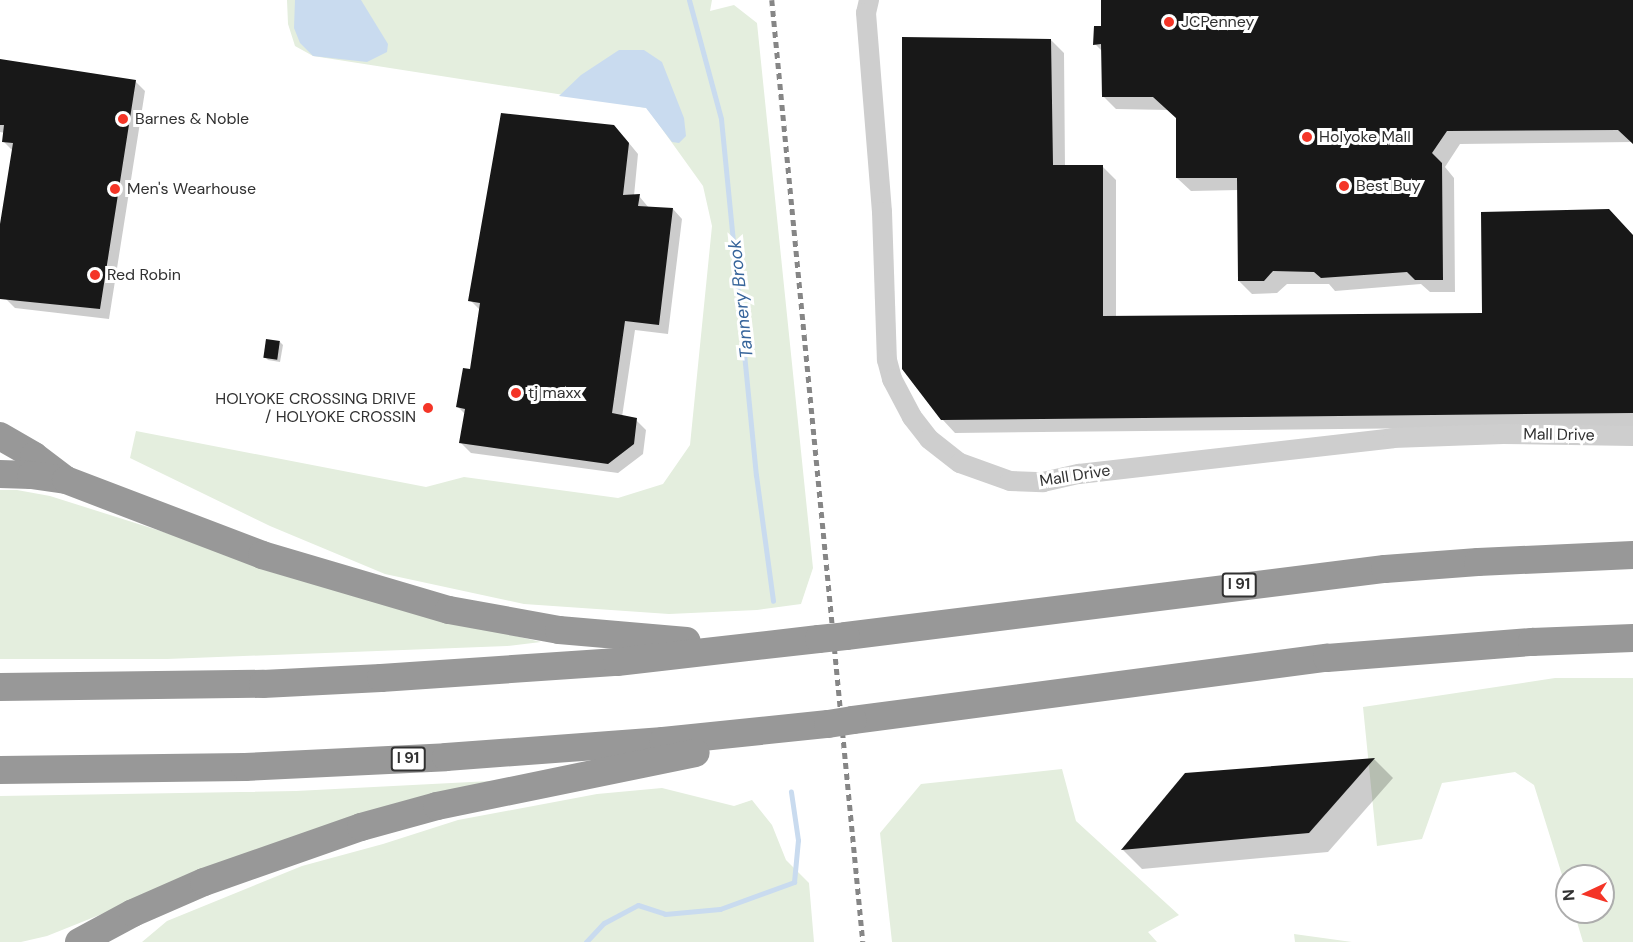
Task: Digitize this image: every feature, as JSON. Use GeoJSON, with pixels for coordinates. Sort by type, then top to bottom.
{"type":"FeatureCollection","features":[{"type":"Feature","properties":{"kind":"highway"},"geometry":{"type":"LineString","coordinates":[[0,436],[34,456],[66,480]]}},
{"type":"Feature","properties":{"kind":"highway"},"geometry":{"type":"LineString","coordinates":[[0,474],[31,475],[66,480],[262,555],[449,610],[525,625],[614,637],[785,643]]}},
{"type":"Feature","properties":{"kind":"highway","name":"I 91"},"geometry":{"type":"LineString","coordinates":[[0,687],[251,684],[381,678],[617,662],[1384,569],[1633,555]]}},
{"type":"Feature","properties":{"kind":"highway","name":"I 91"},"geometry":{"type":"LineString","coordinates":[[0,770],[244,766],[446,757],[663,741],[832,723],[1327,658],[1532,642],[1633,638]]}},
{"type":"Feature","properties":{"kind":"highway"},"geometry":{"type":"LineString","coordinates":[[62,942],[89,936],[173,894],[235,870],[399,816],[832,723]]}},
{"type":"Feature","properties":{"kind":"street","name":"Mall Drive"},"geometry":{"type":"LineString","coordinates":[[865,4],[882,212],[887,360],[892,379],[912,417],[929,439],[960,463],[1010,481],[1043,482],[1098,471],[1394,438],[1503,434],[1633,436]]}},
{"type":"Feature","properties":{"kind":"green space"},"geometry":{"type":"Polygon","coordinates":[[[287,0],[712,0],[710,11],[734,5],[757,23],[813,568],[801,604],[757,610],[669,614],[524,604],[385,574],[270,526],[130,458],[136,431],[426,487],[464,477],[618,498],[663,484],[690,445],[712,226],[703,186],[647,108],[313,56],[295,46],[288,24],[287,0]]]}},
{"type":"Feature","properties":{"kind":"green space"},"geometry":{"type":"Polygon","coordinates":[[[0,490],[17,490],[50,496],[426,615],[541,642],[507,646],[167,659],[0,659],[0,490]]]}},
{"type":"Feature","properties":{"kind":"green space"},"geometry":{"type":"Polygon","coordinates":[[[1555,678],[1633,678],[1633,942],[1583,942],[1578,924],[1615,924],[1615,864],[1559,864],[1534,785],[1515,772],[1442,783],[1422,839],[1377,846],[1363,707],[1555,678]]]}},
{"type":"Feature","properties":{"kind":"green space"},"geometry":{"type":"Polygon","coordinates":[[[1062,769],[1076,821],[1179,915],[1148,932],[1157,942],[892,942],[880,833],[921,784],[1062,769]]]}},
{"type":"Feature","properties":{"kind":"green space"},"geometry":{"type":"Polygon","coordinates":[[[510,780],[182,882],[47,936],[21,942],[0,942],[0,796],[296,791],[510,780]]]}},
{"type":"Feature","properties":{"kind":"green space"},"geometry":{"type":"Polygon","coordinates":[[[662,788],[734,806],[752,800],[772,825],[786,860],[809,883],[814,942],[142,942],[167,921],[302,866],[383,844],[458,820],[597,794],[662,788]]]}},
{"type":"Feature","properties":{"kind":"green space"},"geometry":{"type":"Polygon","coordinates":[[[1294,934],[1352,942],[1295,942],[1294,934]]]}},
{"type":"Feature","properties":{"kind":"water"},"geometry":{"type":"Polygon","coordinates":[[[295,0],[361,0],[388,44],[387,52],[367,62],[313,56],[300,43],[294,28],[295,0]]]}},
{"type":"Feature","properties":{"kind":"water"},"geometry":{"type":"Polygon","coordinates":[[[619,50],[644,50],[662,62],[684,118],[686,136],[679,143],[672,142],[646,108],[559,96],[581,75],[619,50]]]}},
{"type":"Feature","properties":{"kind":"building","name":"Holyoke Mall"},"geometry":{"type":"Polygon","coordinates":[[[1101,0],[1633,0],[1633,144],[1618,130],[1447,131],[1432,153],[1442,163],[1443,280],[1415,280],[1407,272],[1321,278],[1314,272],[1273,271],[1264,281],[1238,281],[1237,178],[1176,178],[1176,118],[1153,97],[1102,97],[1101,44],[1093,45],[1094,26],[1101,26],[1101,0]]]}},
{"type":"Feature","properties":{"kind":"building"},"geometry":{"type":"Polygon","coordinates":[[[902,37],[1051,39],[1053,165],[1103,165],[1103,316],[1482,313],[1481,212],[1609,209],[1633,235],[1633,413],[941,420],[902,369],[902,37]]]}},
{"type":"Feature","properties":{"kind":"building"},"geometry":{"type":"Polygon","coordinates":[[[0,59],[136,80],[100,309],[0,299],[0,224],[13,143],[2,142],[4,125],[0,125],[0,59]]]}},
{"type":"Feature","properties":{"kind":"building"},"geometry":{"type":"Polygon","coordinates":[[[501,113],[614,125],[629,143],[623,195],[640,194],[638,206],[673,208],[659,325],[625,321],[612,413],[637,418],[634,444],[608,464],[459,443],[465,409],[456,407],[463,368],[470,369],[480,303],[468,301],[501,113]]]}},
{"type":"Feature","properties":{"kind":"building"},"geometry":{"type":"Polygon","coordinates":[[[266,339],[280,341],[277,360],[263,358],[266,339]]]}},
{"type":"Feature","properties":{"kind":"building"},"geometry":{"type":"Polygon","coordinates":[[[1375,758],[1309,833],[1121,850],[1185,773],[1375,758]]]}},
{"type":"Feature","properties":{"kind":"waterway","name":"Tannery Brook"},"geometry":{"type":"LineString","coordinates":[[689,0],[721,119],[756,475],[773,601]]}},
{"type":"Feature","properties":{"kind":"waterway","name":"Tannery Brook"},"geometry":{"type":"LineString","coordinates":[[586,942],[604,923],[638,905],[665,914],[720,909],[794,882],[798,840],[791,792]]}},
{"type":"Feature","properties":{"kind":"railway"},"geometry":{"type":"LineString","coordinates":[[772,0],[863,942]]}},
{"type":"Feature","properties":{"kind":"place","name":"JCPenney"},"geometry":{"type":"Point","coordinates":[1169,22]}},
{"type":"Feature","properties":{"kind":"place","name":"Barnes & Noble"},"geometry":{"type":"Point","coordinates":[123,119]}},
{"type":"Feature","properties":{"kind":"place","name":"Holyoke Mall"},"geometry":{"type":"Point","coordinates":[1307,137]}},
{"type":"Feature","properties":{"kind":"place","name":"Best Buy"},"geometry":{"type":"Point","coordinates":[1344,186]}},
{"type":"Feature","properties":{"kind":"place","name":"Men's Wearhouse"},"geometry":{"type":"Point","coordinates":[115,189]}},
{"type":"Feature","properties":{"kind":"place","name":"Red Robin"},"geometry":{"type":"Point","coordinates":[95,275]}},
{"type":"Feature","properties":{"kind":"place","name":"tj maxx"},"geometry":{"type":"Point","coordinates":[516,393]}},
{"type":"Feature","properties":{"kind":"place","name":"HOLYOKE CROSSING DRIVE / HOLYOKE CROSSIN"},"geometry":{"type":"Point","coordinates":[428,408]}}]}
